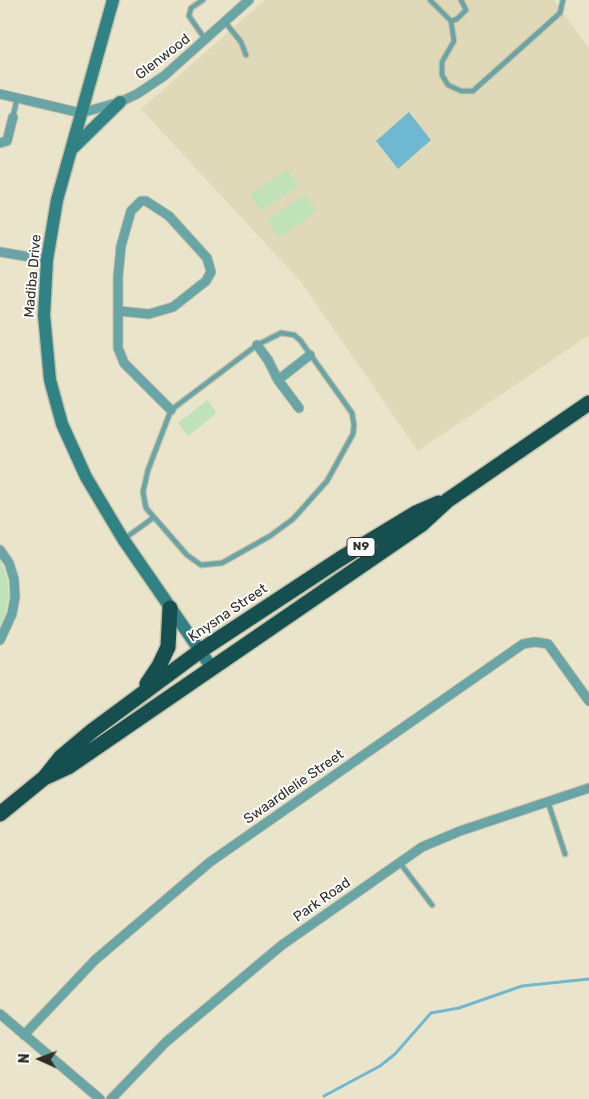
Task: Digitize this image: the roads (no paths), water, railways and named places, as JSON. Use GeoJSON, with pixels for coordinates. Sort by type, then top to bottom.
{"type":"FeatureCollection","features":[{"type":"Feature","properties":{"kind":"highway","name":"Knysna Street"},"geometry":{"type":"LineString","coordinates":[[44,778],[68,767],[422,524],[448,500],[589,403]]}},
{"type":"Feature","properties":{"kind":"highway","name":"Knysna Street"},"geometry":{"type":"LineString","coordinates":[[0,814],[44,778],[61,757],[139,695],[200,651],[340,559],[416,513],[448,500]]}},
{"type":"Feature","properties":{"kind":"highway"},"geometry":{"type":"LineString","coordinates":[[139,695],[164,657],[168,647],[170,608]]}},
{"type":"Feature","properties":{"kind":"street","name":"Madiba Drive"},"geometry":{"type":"LineString","coordinates":[[113,0],[57,200],[47,260],[44,294],[45,340],[56,403],[77,460],[124,539],[212,668]]}},
{"type":"Feature","properties":{"kind":"street","name":"Glenwood"},"geometry":{"type":"LineString","coordinates":[[81,113],[120,102],[164,76],[206,41],[249,0]]}},
{"type":"Feature","properties":{"kind":"street"},"geometry":{"type":"LineString","coordinates":[[0,94],[81,113]]}},
{"type":"Feature","properties":{"kind":"street"},"geometry":{"type":"LineString","coordinates":[[70,151],[120,102]]}},
{"type":"Feature","properties":{"kind":"street"},"geometry":{"type":"LineString","coordinates":[[0,143],[7,141],[13,117]]}},
{"type":"Feature","properties":{"kind":"street"},"geometry":{"type":"LineString","coordinates":[[119,311],[149,314],[173,307],[206,280],[211,272],[206,258],[169,216],[146,201],[141,201],[131,211],[121,246],[118,277],[118,348],[124,363],[172,410]]}},
{"type":"Feature","properties":{"kind":"street"},"geometry":{"type":"LineString","coordinates":[[0,252],[47,260]]}},
{"type":"Feature","properties":{"kind":"street"},"geometry":{"type":"LineString","coordinates":[[257,345],[268,360],[278,380],[299,408]]}},
{"type":"Feature","properties":{"kind":"street"},"geometry":{"type":"LineString","coordinates":[[278,380],[310,354]]}},
{"type":"Feature","properties":{"kind":"street"},"geometry":{"type":"LineString","coordinates":[[0,550],[9,563],[14,579],[12,614],[0,640]]}},
{"type":"Feature","properties":{"kind":"street","name":"Swaardlelie Street"},"geometry":{"type":"LineString","coordinates":[[24,1035],[95,960],[210,862],[524,644],[535,642],[548,644],[589,701]]}},
{"type":"Feature","properties":{"kind":"street","name":"Park Road"},"geometry":{"type":"LineString","coordinates":[[111,1099],[166,1042],[275,951],[422,847],[460,831],[589,788]]}},
{"type":"Feature","properties":{"kind":"street"},"geometry":{"type":"LineString","coordinates":[[0,1014],[100,1099]]}},
{"type":"Feature","properties":{"kind":"lane"},"geometry":{"type":"LineString","coordinates":[[203,0],[191,8],[189,16],[206,41]]}},
{"type":"Feature","properties":{"kind":"lane"},"geometry":{"type":"LineString","coordinates":[[430,0],[451,21],[454,42],[442,62],[442,75],[448,85],[461,91],[473,91],[560,13],[562,0]]}},
{"type":"Feature","properties":{"kind":"lane"},"geometry":{"type":"LineString","coordinates":[[451,21],[466,10],[461,0]]}},
{"type":"Feature","properties":{"kind":"lane"},"geometry":{"type":"LineString","coordinates":[[225,22],[241,42],[246,55]]}},
{"type":"Feature","properties":{"kind":"lane"},"geometry":{"type":"LineString","coordinates":[[13,117],[17,98]]}},
{"type":"Feature","properties":{"kind":"lane"},"geometry":{"type":"LineString","coordinates":[[274,334],[294,334],[352,413],[354,425],[350,441],[326,481],[293,519],[222,563],[201,565],[193,561],[146,508],[143,492],[148,470],[172,410],[257,345],[274,334]]}},
{"type":"Feature","properties":{"kind":"lane"},"geometry":{"type":"LineString","coordinates":[[124,539],[153,518]]}},
{"type":"Feature","properties":{"kind":"lane"},"geometry":{"type":"LineString","coordinates":[[548,802],[565,854]]}},
{"type":"Feature","properties":{"kind":"lane"},"geometry":{"type":"LineString","coordinates":[[400,863],[432,905]]}},
{"type":"Feature","properties":{"kind":"water"},"geometry":{"type":"Polygon","coordinates":[[[409,112],[431,140],[398,169],[376,141],[409,112]]]}},
{"type":"Feature","properties":{"kind":"waterway"},"geometry":{"type":"LineString","coordinates":[[324,1096],[380,1066],[395,1054],[431,1013],[459,1008],[522,986],[589,979]]}}]}
